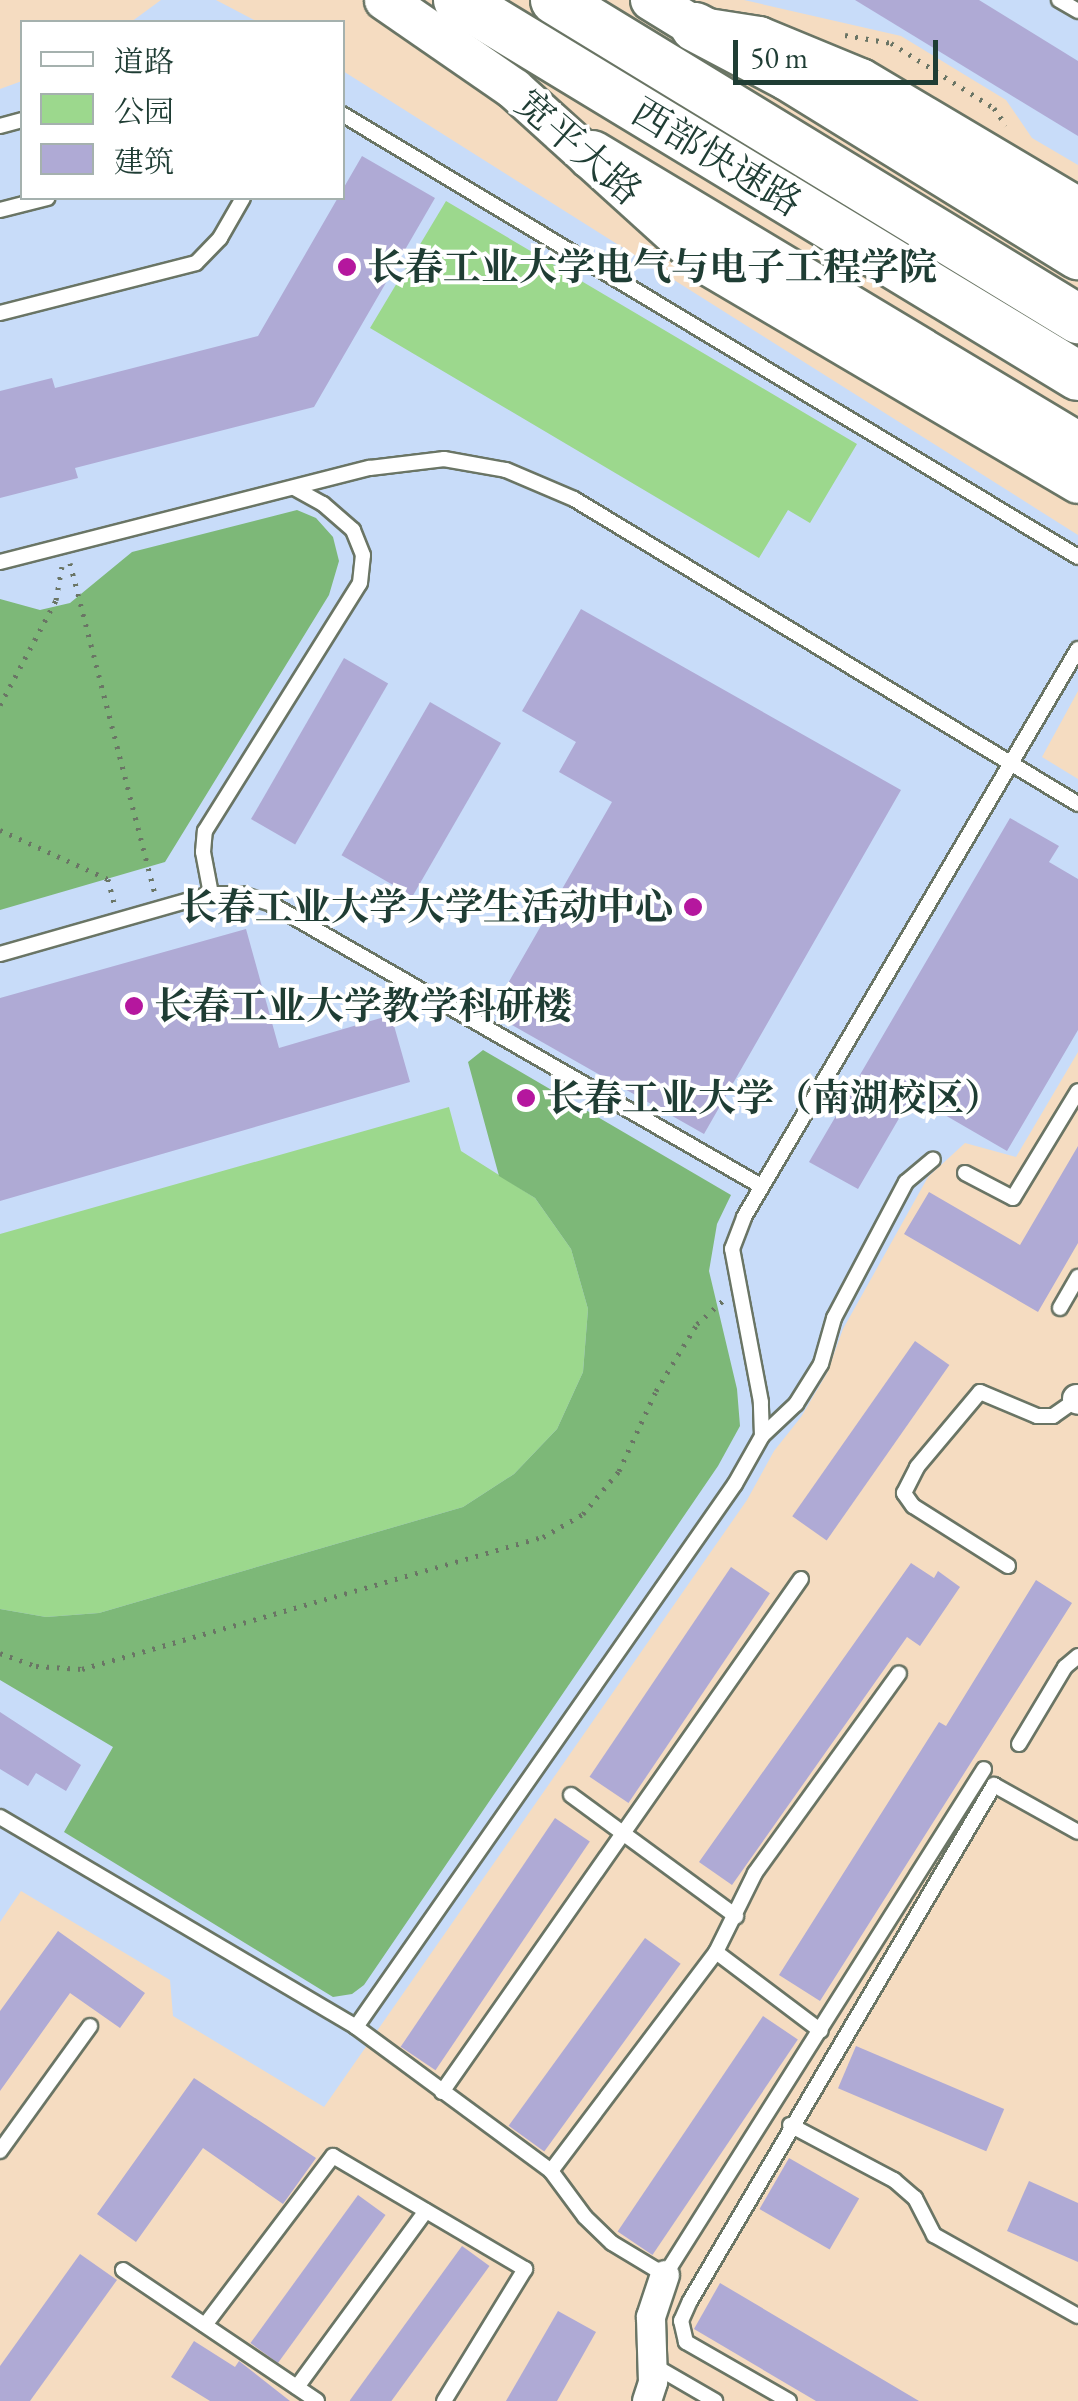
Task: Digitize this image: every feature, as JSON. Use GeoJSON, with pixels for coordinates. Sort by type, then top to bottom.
{"type":"FeatureCollection","features":[{"type":"Feature","properties":{"kind":"highway","name":"西部快速路"},"geometry":{"type":"LineString","coordinates":[[458,0],[1078,376]]}},
{"type":"Feature","properties":{"kind":"highway","name":"西部快速路"},"geometry":{"type":"LineString","coordinates":[[556,0],[1078,319]]}},
{"type":"Feature","properties":{"kind":"highway"},"geometry":{"type":"LineString","coordinates":[[695,27],[788,76],[1078,255]]}},
{"type":"Feature","properties":{"kind":"highway"},"geometry":{"type":"LineString","coordinates":[[592,155],[1078,447]]}},
{"type":"Feature","properties":{"kind":"main road","name":"宽平大路"},"geometry":{"type":"LineString","coordinates":[[385,0],[514,89],[592,155],[708,265],[1078,483]]}},
{"type":"Feature","properties":{"kind":"main road"},"geometry":{"type":"LineString","coordinates":[[651,0],[695,27],[759,37],[861,79],[1078,208]]}},
{"type":"Feature","properties":{"kind":"street"},"geometry":{"type":"LineString","coordinates":[[647,2401],[652,2365],[650,2317],[665,2276]]}},
{"type":"Feature","properties":{"kind":"lane"},"geometry":{"type":"LineString","coordinates":[[1058,0],[1078,11]]}},
{"type":"Feature","properties":{"kind":"lane"},"geometry":{"type":"LineString","coordinates":[[345,116],[1078,557]]}},
{"type":"Feature","properties":{"kind":"lane"},"geometry":{"type":"LineString","coordinates":[[0,210],[38,200]]}},
{"type":"Feature","properties":{"kind":"lane"},"geometry":{"type":"LineString","coordinates":[[0,313],[196,263],[220,238],[241,200]]}},
{"type":"Feature","properties":{"kind":"lane"},"geometry":{"type":"LineString","coordinates":[[0,562],[370,468],[444,459],[506,470],[574,499],[1078,804]]}},
{"type":"Feature","properties":{"kind":"lane"},"geometry":{"type":"LineString","coordinates":[[212,894],[203,852],[205,831],[360,583],[363,555],[354,530],[324,504],[294,488]]}},
{"type":"Feature","properties":{"kind":"lane"},"geometry":{"type":"LineString","coordinates":[[762,1436],[762,1402],[732,1249],[761,1186],[1078,649]]}},
{"type":"Feature","properties":{"kind":"lane"},"geometry":{"type":"LineString","coordinates":[[0,954],[212,894],[241,894],[272,904],[761,1186]]}},
{"type":"Feature","properties":{"kind":"lane"},"geometry":{"type":"LineString","coordinates":[[965,1173],[1013,1198],[1078,1091]]}},
{"type":"Feature","properties":{"kind":"lane"},"geometry":{"type":"LineString","coordinates":[[356,2027],[735,1484],[762,1436],[796,1404],[822,1364],[834,1318],[906,1182],[932,1158]]}},
{"type":"Feature","properties":{"kind":"lane"},"geometry":{"type":"LineString","coordinates":[[1060,1308],[1078,1277]]}},
{"type":"Feature","properties":{"kind":"lane"},"geometry":{"type":"LineString","coordinates":[[1008,1566],[912,1506],[904,1493],[917,1467],[980,1392],[1037,1416],[1053,1416],[1077,1399]]}},
{"type":"Feature","properties":{"kind":"lane"},"geometry":{"type":"LineString","coordinates":[[442,2092],[801,1579]]}},
{"type":"Feature","properties":{"kind":"lane"},"geometry":{"type":"LineString","coordinates":[[1019,1744],[1065,1667],[1078,1656]]}},
{"type":"Feature","properties":{"kind":"lane"},"geometry":{"type":"LineString","coordinates":[[551,2171],[716,1952],[756,1872],[899,1673]]}},
{"type":"Feature","properties":{"kind":"lane"},"geometry":{"type":"LineString","coordinates":[[0,1817],[356,2027],[551,2171],[585,2216],[612,2243],[665,2276],[984,1768]]}},
{"type":"Feature","properties":{"kind":"lane"},"geometry":{"type":"LineString","coordinates":[[789,2401],[686,2342],[682,2321],[790,2125],[994,1784],[1078,1832]]}},
{"type":"Feature","properties":{"kind":"lane"},"geometry":{"type":"LineString","coordinates":[[571,1795],[736,1916]]}},
{"type":"Feature","properties":{"kind":"lane"},"geometry":{"type":"LineString","coordinates":[[716,1952],[820,2031]]}},
{"type":"Feature","properties":{"kind":"lane"},"geometry":{"type":"LineString","coordinates":[[0,2151],[90,2026]]}},
{"type":"Feature","properties":{"kind":"lane"},"geometry":{"type":"LineString","coordinates":[[790,2125],[894,2180],[915,2198],[934,2235],[1078,2316]]}},
{"type":"Feature","properties":{"kind":"lane"},"geometry":{"type":"LineString","coordinates":[[205,2325],[334,2156],[525,2269],[444,2401]]}},
{"type":"Feature","properties":{"kind":"lane"},"geometry":{"type":"LineString","coordinates":[[297,2387],[426,2211]]}},
{"type":"Feature","properties":{"kind":"lane"},"geometry":{"type":"LineString","coordinates":[[122,2270],[317,2401]]}},
{"type":"Feature","properties":{"kind":"lane"},"geometry":{"type":"LineString","coordinates":[[652,2365],[715,2401]]}},
{"type":"Feature","properties":{"kind":"path"},"geometry":{"type":"LineString","coordinates":[[0,705],[56,600],[66,545]]}},
{"type":"Feature","properties":{"kind":"path"},"geometry":{"type":"LineString","coordinates":[[66,545],[159,909]]}},
{"type":"Feature","properties":{"kind":"path"},"geometry":{"type":"LineString","coordinates":[[0,830],[108,879],[120,920]]}},
{"type":"Feature","properties":{"kind":"path"},"geometry":{"type":"LineString","coordinates":[[0,1653],[36,1666],[82,1669],[543,1537],[583,1514],[618,1471],[656,1390],[697,1324],[738,1288]]}},
{"type":"Feature","properties":{"kind":"shaded area"},"geometry":{"type":"Polygon","coordinates":[[[161,0],[216,0],[254,20],[134,20],[161,0]]]}},
{"type":"Feature","properties":{"kind":"shaded area"},"geometry":{"type":"Polygon","coordinates":[[[744,0],[1078,0],[1078,165],[1032,138],[1006,100],[901,36],[744,0]]]}},
{"type":"Feature","properties":{"kind":"shaded area","name":"长春工业大学（南湖校区）"},"geometry":{"type":"Polygon","coordinates":[[[345,72],[1078,535],[1078,691],[1042,757],[1078,779],[1078,1052],[1016,1157],[965,1143],[928,1177],[843,1329],[827,1373],[801,1417],[324,2107],[173,2016],[170,1980],[21,1891],[0,1922],[0,89],[20,82],[20,200],[345,200],[345,72]]]}},
{"type":"Feature","properties":{"kind":"green space"},"geometry":{"type":"Polygon","coordinates":[[[446,201],[857,444],[810,523],[788,510],[759,558],[370,328],[446,201]]]}},
{"type":"Feature","properties":{"kind":"green space"},"geometry":{"type":"Polygon","coordinates":[[[297,510],[316,518],[333,537],[339,561],[329,595],[165,862],[0,910],[0,599],[40,610],[70,603],[132,552],[297,510]]]}},
{"type":"Feature","properties":{"kind":"green space"},"geometry":{"type":"Polygon","coordinates":[[[483,1050],[731,1195],[717,1224],[709,1271],[737,1389],[740,1426],[718,1466],[364,1985],[352,1994],[333,1997],[64,1832],[113,1747],[0,1680],[0,1609],[46,1617],[99,1613],[463,1507],[514,1474],[557,1429],[583,1372],[588,1309],[571,1249],[535,1198],[499,1176],[468,1062],[483,1050]]]}},
{"type":"Feature","properties":{"kind":"green space"},"geometry":{"type":"Polygon","coordinates":[[[449,1107],[461,1151],[535,1198],[571,1249],[588,1309],[583,1372],[557,1429],[514,1474],[463,1507],[99,1613],[46,1617],[0,1609],[0,1234],[449,1107]]]}},
{"type":"Feature","properties":{"kind":"building"},"geometry":{"type":"Polygon","coordinates":[[[855,0],[979,0],[1078,61],[1078,136],[855,0]]]}},
{"type":"Feature","properties":{"kind":"building","name":"长春工业大学电气与电子工程学院"},"geometry":{"type":"Polygon","coordinates":[[[362,156],[435,198],[314,407],[75,468],[78,478],[0,498],[0,391],[52,378],[55,388],[258,336],[337,200],[345,200],[345,185],[362,156]]]}},
{"type":"Feature","properties":{"kind":"building","name":"长春工业大学大学生活动中心"},"geometry":{"type":"Polygon","coordinates":[[[581,609],[901,790],[704,1134],[491,1013],[612,802],[559,772],[576,742],[522,711],[581,609]]]}},
{"type":"Feature","properties":{"kind":"building"},"geometry":{"type":"Polygon","coordinates":[[[344,658],[388,684],[295,845],[251,819],[344,658]]]}},
{"type":"Feature","properties":{"kind":"building"},"geometry":{"type":"Polygon","coordinates":[[[430,702],[501,743],[413,896],[342,855],[430,702]]]}},
{"type":"Feature","properties":{"kind":"building"},"geometry":{"type":"Polygon","coordinates":[[[1010,818],[1059,846],[1049,862],[1078,879],[1078,1030],[1007,1151],[912,1096],[858,1189],[809,1162],[1010,818]]]}},
{"type":"Feature","properties":{"kind":"building"},"geometry":{"type":"Polygon","coordinates":[[[246,929],[279,1048],[391,1015],[410,1082],[0,1201],[0,998],[246,929]]]}},
{"type":"Feature","properties":{"kind":"building"},"geometry":{"type":"Polygon","coordinates":[[[1078,1146],[1078,1243],[1038,1312],[904,1234],[929,1192],[1020,1245],[1078,1146]]]}},
{"type":"Feature","properties":{"kind":"building"},"geometry":{"type":"Polygon","coordinates":[[[915,1341],[949,1365],[827,1540],[792,1516],[915,1341]]]}},
{"type":"Feature","properties":{"kind":"building"},"geometry":{"type":"Polygon","coordinates":[[[911,1563],[934,1578],[938,1571],[960,1587],[920,1646],[907,1637],[732,1885],[699,1862],[911,1563]]]}},
{"type":"Feature","properties":{"kind":"building"},"geometry":{"type":"Polygon","coordinates":[[[731,1567],[770,1593],[628,1803],[590,1777],[731,1567]]]}},
{"type":"Feature","properties":{"kind":"building"},"geometry":{"type":"Polygon","coordinates":[[[1036,1580],[1072,1603],[820,2001],[779,1975],[939,1722],[946,1726],[1036,1580]]]}},
{"type":"Feature","properties":{"kind":"building"},"geometry":{"type":"Polygon","coordinates":[[[0,1712],[81,1765],[66,1791],[36,1773],[28,1786],[0,1769],[0,1712]]]}},
{"type":"Feature","properties":{"kind":"building"},"geometry":{"type":"Polygon","coordinates":[[[555,1818],[590,1841],[435,2070],[401,2047],[555,1818]]]}},
{"type":"Feature","properties":{"kind":"building"},"geometry":{"type":"Polygon","coordinates":[[[58,1931],[145,1993],[120,2028],[70,1993],[0,2091],[0,2011],[58,1931]]]}},
{"type":"Feature","properties":{"kind":"building"},"geometry":{"type":"Polygon","coordinates":[[[645,1938],[681,1964],[544,2152],[509,2126],[645,1938]]]}},
{"type":"Feature","properties":{"kind":"building"},"geometry":{"type":"Polygon","coordinates":[[[763,2016],[798,2039],[652,2255],[618,2232],[763,2016]]]}},
{"type":"Feature","properties":{"kind":"building"},"geometry":{"type":"Polygon","coordinates":[[[856,2046],[1004,2109],[986,2151],[838,2088],[856,2046]]]}},
{"type":"Feature","properties":{"kind":"building"},"geometry":{"type":"Polygon","coordinates":[[[194,2078],[316,2158],[283,2204],[203,2148],[136,2242],[97,2214],[194,2078]]]}},
{"type":"Feature","properties":{"kind":"building"},"geometry":{"type":"Polygon","coordinates":[[[789,2158],[859,2198],[830,2250],[760,2209],[789,2158]]]}},
{"type":"Feature","properties":{"kind":"building"},"geometry":{"type":"Polygon","coordinates":[[[1029,2181],[1078,2203],[1078,2262],[1007,2231],[1029,2181]]]}},
{"type":"Feature","properties":{"kind":"building"},"geometry":{"type":"Polygon","coordinates":[[[358,2195],[386,2215],[278,2363],[250,2343],[358,2195]]]}},
{"type":"Feature","properties":{"kind":"building"},"geometry":{"type":"Polygon","coordinates":[[[462,2246],[490,2266],[391,2401],[350,2401],[462,2246]]]}},
{"type":"Feature","properties":{"kind":"building"},"geometry":{"type":"Polygon","coordinates":[[[80,2254],[117,2280],[30,2401],[0,2401],[0,2366],[80,2254]]]}},
{"type":"Feature","properties":{"kind":"building"},"geometry":{"type":"Polygon","coordinates":[[[720,2283],[919,2401],[816,2401],[694,2329],[720,2283]]]}},
{"type":"Feature","properties":{"kind":"building"},"geometry":{"type":"Polygon","coordinates":[[[558,2311],[596,2332],[557,2401],[506,2401],[558,2311]]]}},
{"type":"Feature","properties":{"kind":"building"},"geometry":{"type":"Polygon","coordinates":[[[194,2341],[235,2367],[239,2361],[290,2401],[210,2401],[171,2377],[194,2341]]]}},
{"type":"Feature","properties":{"kind":"place","name":"长春工业大学电气与电子工程学院"},"geometry":{"type":"Point","coordinates":[347,267]}},
{"type":"Feature","properties":{"kind":"place","name":"长春工业大学大学生活动中心"},"geometry":{"type":"Point","coordinates":[693,907]}},
{"type":"Feature","properties":{"kind":"place","name":"长春工业大学教学科研楼"},"geometry":{"type":"Point","coordinates":[134,1006]}},
{"type":"Feature","properties":{"kind":"place","name":"长春工业大学（南湖校区）"},"geometry":{"type":"Point","coordinates":[526,1098]}}]}
